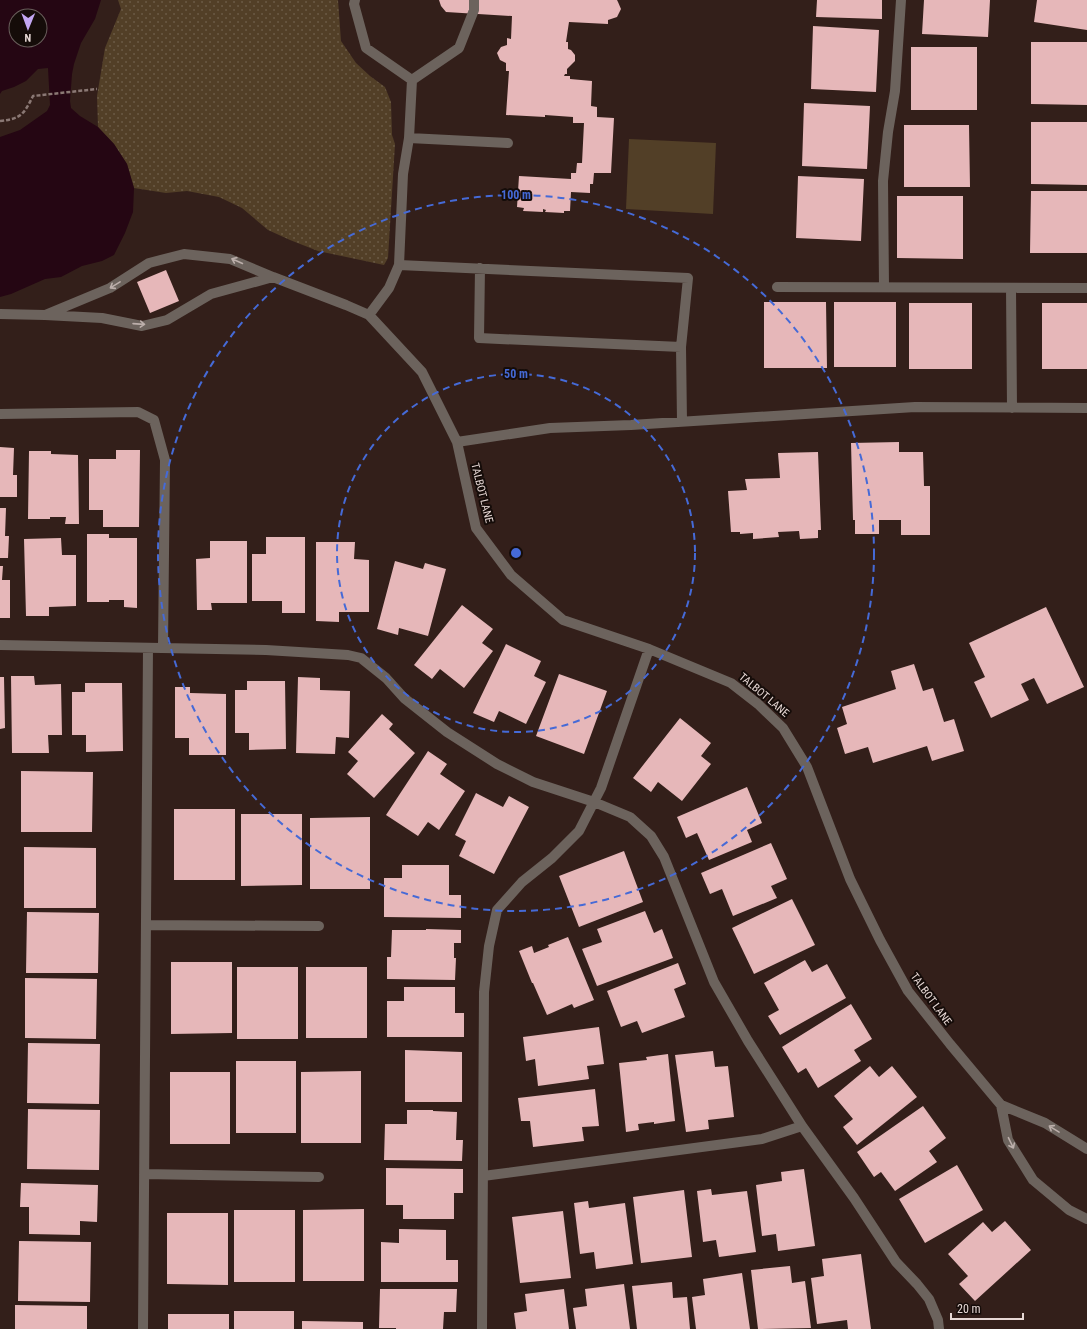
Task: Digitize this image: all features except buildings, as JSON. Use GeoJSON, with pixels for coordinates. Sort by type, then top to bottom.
{"type":"FeatureCollection","features":[{"type":"Feature","properties":{"kind":"street"},"geometry":{"type":"LineString","coordinates":[[355,0],[354,4],[366,48],[412,80]]}},
{"type":"Feature","properties":{"kind":"street"},"geometry":{"type":"LineString","coordinates":[[412,80],[459,48],[474,10],[474,0]]}},
{"type":"Feature","properties":{"kind":"street"},"geometry":{"type":"LineString","coordinates":[[884,286],[883,181],[888,132],[895,91],[902,0]]}},
{"type":"Feature","properties":{"kind":"street"},"geometry":{"type":"LineString","coordinates":[[45,315],[110,288],[149,264],[184,254],[230,258],[273,277],[369,315],[389,288],[399,265],[403,174],[409,138],[412,80]]}},
{"type":"Feature","properties":{"kind":"street"},"geometry":{"type":"LineString","coordinates":[[409,138],[508,143]]}},
{"type":"Feature","properties":{"kind":"street"},"geometry":{"type":"LineString","coordinates":[[399,265],[688,278],[681,347],[682,422]]}},
{"type":"Feature","properties":{"kind":"street"},"geometry":{"type":"LineString","coordinates":[[480,268],[479,338],[681,347]]}},
{"type":"Feature","properties":{"kind":"street"},"geometry":{"type":"LineString","coordinates":[[0,314],[102,318],[142,326],[167,320],[211,294],[273,277]]}},
{"type":"Feature","properties":{"kind":"street"},"geometry":{"type":"LineString","coordinates":[[777,287],[884,286],[1087,288]]}},
{"type":"Feature","properties":{"kind":"street"},"geometry":{"type":"LineString","coordinates":[[1011,288],[1012,408]]}},
{"type":"Feature","properties":{"kind":"street","name":"TALBOT LANE"},"geometry":{"type":"LineString","coordinates":[[369,315],[422,372],[457,442],[476,528],[511,575],[563,620],[649,649],[731,682],[758,704],[783,728],[807,767],[850,879],[880,940],[908,991],[1001,1105]]}},
{"type":"Feature","properties":{"kind":"street"},"geometry":{"type":"LineString","coordinates":[[457,442],[550,428],[682,422],[915,407],[1087,408]]}},
{"type":"Feature","properties":{"kind":"street"},"geometry":{"type":"LineString","coordinates":[[0,414],[138,412],[154,420],[166,460],[163,648]]}},
{"type":"Feature","properties":{"kind":"street"},"geometry":{"type":"LineString","coordinates":[[0,645],[266,650],[348,655],[362,658],[386,678],[404,698],[446,732],[497,764],[533,782],[594,802],[630,817],[651,836],[661,852],[714,982],[748,1041],[802,1126],[854,1198],[896,1262],[929,1299],[938,1320],[939,1329]]}},
{"type":"Feature","properties":{"kind":"street"},"geometry":{"type":"LineString","coordinates":[[143,1329],[148,648]]}},
{"type":"Feature","properties":{"kind":"street"},"geometry":{"type":"LineString","coordinates":[[482,1329],[484,992],[489,946],[497,910],[522,882],[552,858],[579,831],[601,788],[649,649]]}},
{"type":"Feature","properties":{"kind":"street"},"geometry":{"type":"LineString","coordinates":[[146,925],[320,926]]}},
{"type":"Feature","properties":{"kind":"street"},"geometry":{"type":"LineString","coordinates":[[1001,1105],[1045,1123],[1087,1149]]}},
{"type":"Feature","properties":{"kind":"street"},"geometry":{"type":"LineString","coordinates":[[1001,1105],[1008,1140],[1033,1180],[1069,1210],[1087,1219]]}},
{"type":"Feature","properties":{"kind":"street"},"geometry":{"type":"LineString","coordinates":[[483,1176],[762,1139],[802,1126]]}},
{"type":"Feature","properties":{"kind":"street"},"geometry":{"type":"LineString","coordinates":[[144,1174],[319,1177]]}},
{"type":"Feature","properties":{"kind":"path"},"geometry":{"type":"LineString","coordinates":[[0,120],[8,120],[23,114],[33,96],[97,89]]}},
{"type":"Feature","properties":{"kind":"shaded area"},"geometry":{"type":"Polygon","coordinates":[[[0,0],[101,0],[95,19],[81,43],[74,64],[70,101],[71,108],[80,116],[98,127],[114,144],[127,164],[134,188],[133,212],[114,255],[102,261],[82,266],[61,277],[45,279],[11,294],[0,297],[0,137],[20,130],[47,111],[50,105],[48,68],[38,69],[26,81],[2,91],[0,94],[0,0]]]}},
{"type":"Feature","properties":{"kind":"shaded area"},"geometry":{"type":"Polygon","coordinates":[[[118,0],[338,0],[341,41],[356,63],[385,87],[391,102],[392,135],[395,144],[388,258],[384,265],[318,251],[290,240],[268,230],[242,208],[219,197],[187,191],[166,193],[134,188],[127,164],[114,144],[98,127],[97,96],[105,48],[121,9],[118,0]]]}},
{"type":"Feature","properties":{"kind":"shaded area"},"geometry":{"type":"Polygon","coordinates":[[[629,139],[716,143],[713,214],[626,209],[629,139]]]}}]}
